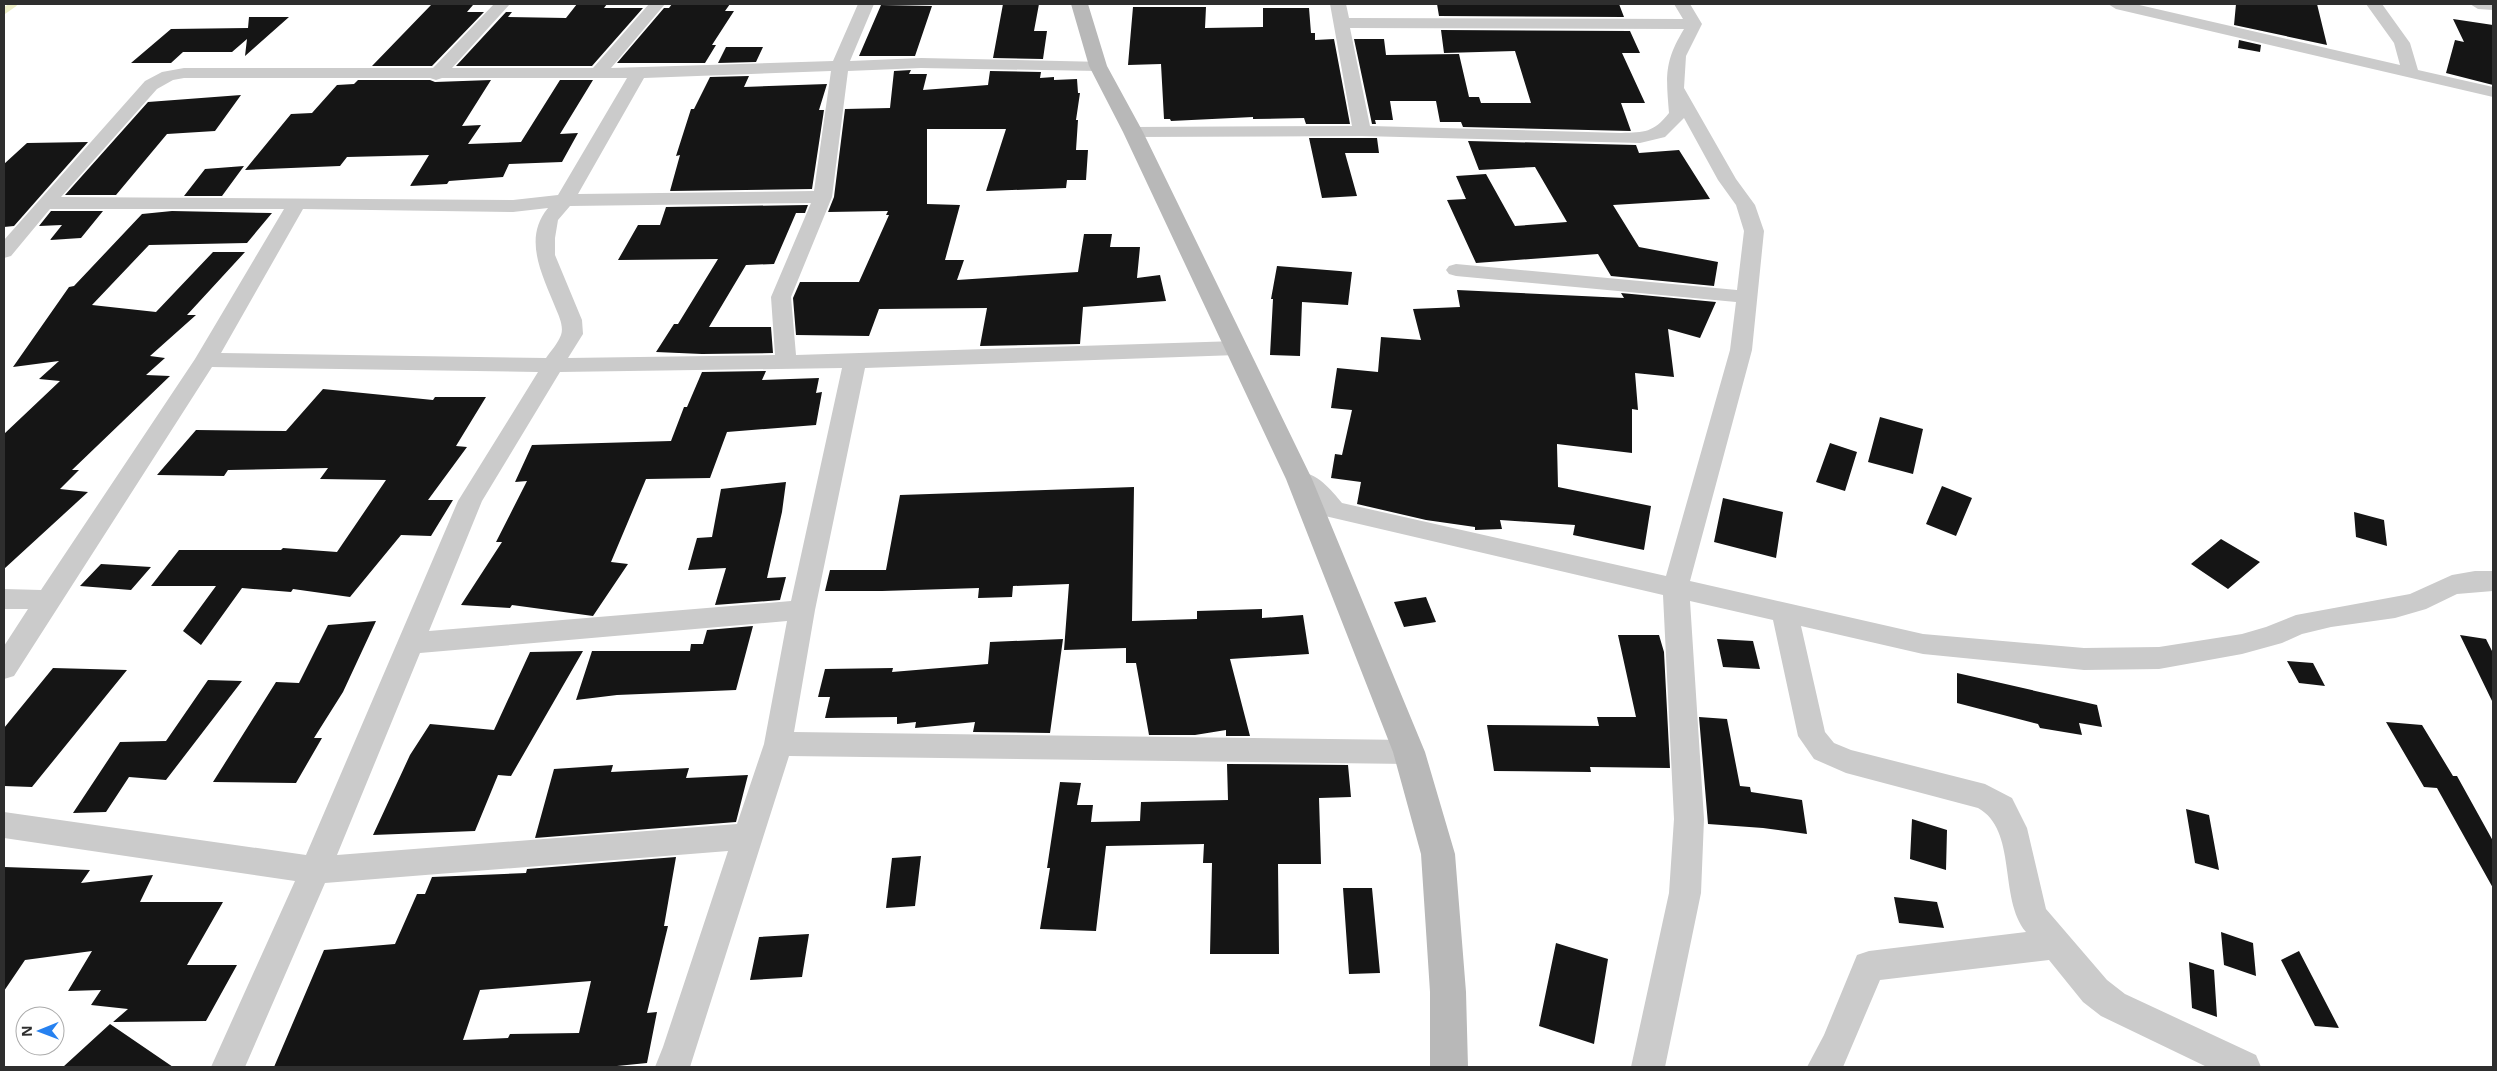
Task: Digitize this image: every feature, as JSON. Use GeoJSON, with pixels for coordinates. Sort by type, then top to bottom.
{"type":"FeatureCollection","features":[{"type":"Feature","properties":{"kind":"main road"},"geometry":{"type":"LineString","coordinates":[[1079,4],[1098,66],[1133,132],[1299,479],[1409,752],[1438,854],[1448,992],[1449,1067]]}},
{"type":"Feature","properties":{"kind":"street"},"geometry":{"type":"LineString","coordinates":[[436,74],[502,4]]}},
{"type":"Feature","properties":{"kind":"street"},"geometry":{"type":"LineString","coordinates":[[598,74],[657,4]]}},
{"type":"Feature","properties":{"kind":"street"},"geometry":{"type":"LineString","coordinates":[[786,361],[781,297],[823,197],[840,66],[866,4]]}},
{"type":"Feature","properties":{"kind":"street"},"geometry":{"type":"LineString","coordinates":[[1338,4],[1340,23],[1362,130]]}},
{"type":"Feature","properties":{"kind":"street"},"geometry":{"type":"LineString","coordinates":[[1682,4],[1694,24]]}},
{"type":"Feature","properties":{"kind":"street"},"geometry":{"type":"LineString","coordinates":[[2117,4],[2493,92]]}},
{"type":"Feature","properties":{"kind":"street"},"geometry":{"type":"LineString","coordinates":[[2374,4],[2402,43],[2411,73]]}},
{"type":"Feature","properties":{"kind":"street"},"geometry":{"type":"LineString","coordinates":[[2478,4],[2493,6]]}},
{"type":"Feature","properties":{"kind":"street"},"geometry":{"type":"LineString","coordinates":[[1340,23],[1694,24]]}},
{"type":"Feature","properties":{"kind":"street"},"geometry":{"type":"LineString","coordinates":[[1133,132],[1362,130],[1621,138],[1654,137],[1668,127],[1678,114],[1676,89],[1677,62],[1680,49],[1694,24]]}},
{"type":"Feature","properties":{"kind":"street"},"geometry":{"type":"LineString","coordinates":[[4,252],[44,203],[150,85],[168,76],[184,72],[598,74],[944,63],[1098,66]]}},
{"type":"Feature","properties":{"kind":"street"},"geometry":{"type":"LineString","coordinates":[[228,1067],[315,870],[412,643],[470,501],[572,334],[572,320],[545,255],[548,219],[565,200],[638,73]]}},
{"type":"Feature","properties":{"kind":"street"},"geometry":{"type":"LineString","coordinates":[[1648,1067],[1685,893],[1689,819],[1676,587],[1741,350],[1754,231],[1746,205],[1727,180],[1676,89]]}},
{"type":"Feature","properties":{"kind":"street"},"geometry":{"type":"LineString","coordinates":[[44,203],[174,202],[513,206],[565,200],[823,197]]}},
{"type":"Feature","properties":{"kind":"street"},"geometry":{"type":"LineString","coordinates":[[4,668],[206,360],[296,204]]}},
{"type":"Feature","properties":{"kind":"street"},"geometry":{"type":"LineString","coordinates":[[1456,270],[1748,297]]}},
{"type":"Feature","properties":{"kind":"street"},"geometry":{"type":"LineString","coordinates":[[206,360],[554,365],[855,361],[1237,348]]}},
{"type":"Feature","properties":{"kind":"street"},"geometry":{"type":"LineString","coordinates":[[672,1067],[679,1052],[778,744],[802,610],[855,361]]}},
{"type":"Feature","properties":{"kind":"street"},"geometry":{"type":"LineString","coordinates":[[1299,479],[1320,493],[1334,510],[1784,611],[1868,634],[1923,644],[2084,659],[2160,658],[2242,644],[2273,636],[2296,625],[2331,617],[2395,608],[2417,602],[2452,585],[2475,581],[2493,581]]}},
{"type":"Feature","properties":{"kind":"street"},"geometry":{"type":"LineString","coordinates":[[4,599],[48,600]]}},
{"type":"Feature","properties":{"kind":"street"},"geometry":{"type":"LineString","coordinates":[[412,643],[802,610]]}},
{"type":"Feature","properties":{"kind":"street"},"geometry":{"type":"LineString","coordinates":[[1784,611],[1812,736],[1824,751],[1846,761],[1984,797],[2002,807],[2012,824],[2026,903],[2032,917],[2095,991],[2113,1005],[2244,1067]]}},
{"type":"Feature","properties":{"kind":"street"},"geometry":{"type":"LineString","coordinates":[[778,744],[1409,752]]}},
{"type":"Feature","properties":{"kind":"street"},"geometry":{"type":"LineString","coordinates":[[4,825],[315,870],[748,836]]}},
{"type":"Feature","properties":{"kind":"street"},"geometry":{"type":"LineString","coordinates":[[1824,1067],[1836,1047],[1869,966],[2056,944]]}},
{"type":"Feature","properties":{"kind":"building"},"geometry":{"type":"Polygon","coordinates":[[[577,4],[607,4],[604,8],[643,8],[592,66],[456,66],[506,12],[512,12],[508,17],[566,18],[577,4]]]}},
{"type":"Feature","properties":{"kind":"building"},"geometry":{"type":"Polygon","coordinates":[[[672,4],[730,4],[725,11],[734,11],[712,45],[716,45],[705,63],[617,63],[664,8],[669,8],[672,4]]]}},
{"type":"Feature","properties":{"kind":"building"},"geometry":{"type":"Polygon","coordinates":[[[1003,4],[1039,4],[1034,31],[1047,31],[1043,59],[993,58],[1003,4]]]}},
{"type":"Feature","properties":{"kind":"building"},"geometry":{"type":"Polygon","coordinates":[[[1437,4],[1619,4],[1624,17],[1439,16],[1437,4]]]}},
{"type":"Feature","properties":{"kind":"building"},"geometry":{"type":"Polygon","coordinates":[[[2236,4],[2317,4],[2327,45],[2234,25],[2236,4]]]}},
{"type":"Feature","properties":{"kind":"building"},"geometry":{"type":"Polygon","coordinates":[[[431,5],[473,5],[467,12],[484,12],[432,66],[372,66],[431,5]]]}},
{"type":"Feature","properties":{"kind":"building"},"geometry":{"type":"Polygon","coordinates":[[[881,5],[932,6],[915,56],[859,56],[881,5]]]}},
{"type":"Feature","properties":{"kind":"building"},"geometry":{"type":"Polygon","coordinates":[[[1133,7],[1206,7],[1205,28],[1263,27],[1263,8],[1309,8],[1311,33],[1315,33],[1315,40],[1334,39],[1350,124],[1306,124],[1304,118],[1253,119],[1253,117],[1171,121],[1170,119],[1164,119],[1161,64],[1128,65],[1133,7]]]}},
{"type":"Feature","properties":{"kind":"building"},"geometry":{"type":"Polygon","coordinates":[[[249,17],[289,17],[245,56],[247,39],[232,52],[183,52],[171,63],[131,63],[171,29],[248,28],[249,17]]]}},
{"type":"Feature","properties":{"kind":"building"},"geometry":{"type":"Polygon","coordinates":[[[2453,19],[2493,25],[2493,85],[2446,73],[2455,40],[2464,42],[2453,19]]]}},
{"type":"Feature","properties":{"kind":"building"},"geometry":{"type":"Polygon","coordinates":[[[1441,30],[1630,31],[1640,53],[1622,53],[1645,103],[1621,103],[1631,131],[1463,127],[1461,122],[1440,122],[1436,101],[1390,101],[1393,120],[1375,120],[1376,124],[1372,124],[1354,39],[1384,39],[1386,55],[1459,54],[1469,97],[1479,97],[1481,103],[1531,103],[1515,51],[1444,53],[1441,30]]]}},
{"type":"Feature","properties":{"kind":"building"},"geometry":{"type":"Polygon","coordinates":[[[2239,40],[2261,45],[2260,52],[2238,48],[2239,40]]]}},
{"type":"Feature","properties":{"kind":"building"},"geometry":{"type":"Polygon","coordinates":[[[726,47],[763,47],[756,62],[718,63],[726,47]]]}},
{"type":"Feature","properties":{"kind":"building"},"geometry":{"type":"Polygon","coordinates":[[[911,70],[909,74],[927,74],[923,90],[988,85],[990,71],[1041,72],[1040,78],[1054,77],[1054,80],[1077,79],[1078,93],[1080,93],[1076,120],[1078,120],[1076,150],[1088,150],[1086,180],[1067,180],[1066,188],[986,191],[1006,129],[927,129],[927,204],[960,205],[945,260],[964,260],[957,280],[1078,272],[1084,234],[1112,234],[1110,247],[1140,247],[1137,278],[1160,275],[1166,301],[1083,307],[1080,344],[980,346],[987,308],[879,309],[869,336],[796,335],[793,298],[800,282],[859,282],[889,215],[886,215],[888,211],[828,212],[834,197],[845,109],[890,108],[894,71],[911,70]]]}},
{"type":"Feature","properties":{"kind":"building"},"geometry":{"type":"Polygon","coordinates":[[[749,76],[744,87],[827,84],[819,110],[824,110],[812,189],[670,191],[680,155],[676,156],[691,109],[694,109],[710,77],[749,76]]]}},
{"type":"Feature","properties":{"kind":"building"},"geometry":{"type":"Polygon","coordinates":[[[358,80],[430,80],[435,82],[491,80],[462,126],[481,125],[468,144],[521,142],[560,80],[593,80],[560,134],[578,133],[562,162],[509,164],[503,177],[449,181],[447,184],[410,186],[429,155],[347,157],[340,166],[245,170],[291,114],[312,113],[337,85],[354,84],[358,80]]]}},
{"type":"Feature","properties":{"kind":"building"},"geometry":{"type":"Polygon","coordinates":[[[241,95],[215,131],[167,134],[116,195],[65,195],[148,102],[241,95]]]}},
{"type":"Feature","properties":{"kind":"building"},"geometry":{"type":"Polygon","coordinates":[[[1309,138],[1377,138],[1379,153],[1345,153],[1357,196],[1322,198],[1309,138]]]}},
{"type":"Feature","properties":{"kind":"building"},"geometry":{"type":"Polygon","coordinates":[[[1468,141],[1636,145],[1639,153],[1679,150],[1710,199],[1613,205],[1639,247],[1718,262],[1714,286],[1611,276],[1598,254],[1476,263],[1447,200],[1466,199],[1456,176],[1486,174],[1515,226],[1567,222],[1535,167],[1479,170],[1468,141]]]}},
{"type":"Feature","properties":{"kind":"building"},"geometry":{"type":"Polygon","coordinates":[[[88,142],[14,226],[4,227],[4,164],[27,143],[88,142]]]}},
{"type":"Feature","properties":{"kind":"building"},"geometry":{"type":"Polygon","coordinates":[[[244,166],[222,196],[184,196],[205,169],[244,166]]]}},
{"type":"Feature","properties":{"kind":"building"},"geometry":{"type":"Polygon","coordinates":[[[808,205],[805,213],[796,213],[774,264],[746,265],[709,327],[771,327],[773,353],[702,354],[656,352],[674,324],[678,324],[718,259],[618,260],[638,225],[660,225],[666,207],[808,205]]]}},
{"type":"Feature","properties":{"kind":"building"},"geometry":{"type":"Polygon","coordinates":[[[51,211],[103,211],[81,238],[50,240],[62,225],[39,226],[51,211]]]}},
{"type":"Feature","properties":{"kind":"building"},"geometry":{"type":"Polygon","coordinates":[[[172,211],[272,213],[247,243],[149,245],[92,305],[156,312],[213,252],[245,252],[187,315],[196,315],[150,356],[165,358],[146,375],[170,376],[72,470],[79,470],[60,489],[88,492],[4,569],[4,434],[60,381],[39,379],[59,361],[13,367],[69,287],[74,286],[142,214],[172,211]]]}},
{"type":"Feature","properties":{"kind":"building"},"geometry":{"type":"Polygon","coordinates":[[[1277,266],[1352,272],[1348,305],[1302,302],[1300,356],[1270,355],[1273,299],[1271,299],[1277,266]]]}},
{"type":"Feature","properties":{"kind":"building"},"geometry":{"type":"Polygon","coordinates":[[[1457,290],[1624,298],[1621,293],[1716,302],[1700,338],[1668,329],[1674,377],[1635,373],[1638,410],[1632,409],[1632,453],[1557,444],[1558,487],[1651,506],[1644,550],[1573,535],[1575,525],[1500,520],[1502,529],[1475,530],[1475,527],[1426,520],[1357,504],[1361,482],[1331,478],[1335,454],[1342,455],[1352,410],[1331,408],[1337,368],[1378,372],[1381,337],[1421,340],[1413,309],[1460,307],[1457,290]]]}},
{"type":"Feature","properties":{"kind":"building"},"geometry":{"type":"Polygon","coordinates":[[[766,371],[762,380],[819,378],[816,393],[822,392],[816,425],[727,432],[710,478],[646,479],[611,562],[628,564],[593,616],[512,605],[510,608],[461,605],[502,542],[496,542],[527,481],[515,482],[532,445],[671,441],[684,407],[687,407],[702,372],[766,371]]]}},
{"type":"Feature","properties":{"kind":"building"},"geometry":{"type":"Polygon","coordinates":[[[323,389],[433,400],[435,397],[486,397],[456,446],[467,447],[428,500],[453,500],[431,536],[401,535],[350,597],[293,589],[291,592],[242,588],[201,645],[183,631],[216,586],[151,586],[179,550],[281,550],[283,548],[337,552],[386,480],[320,479],[328,468],[228,470],[224,476],[157,475],[196,430],[286,431],[323,389]]]}},
{"type":"Feature","properties":{"kind":"building"},"geometry":{"type":"Polygon","coordinates":[[[1880,417],[1923,429],[1913,474],[1868,462],[1880,417]]]}},
{"type":"Feature","properties":{"kind":"building"},"geometry":{"type":"Polygon","coordinates":[[[1830,443],[1857,452],[1845,491],[1816,482],[1830,443]]]}},
{"type":"Feature","properties":{"kind":"building"},"geometry":{"type":"Polygon","coordinates":[[[786,482],[782,512],[767,578],[786,577],[780,600],[715,605],[726,568],[688,570],[697,538],[712,537],[721,489],[786,482]]]}},
{"type":"Feature","properties":{"kind":"building"},"geometry":{"type":"Polygon","coordinates":[[[1942,486],[1972,498],[1956,536],[1926,524],[1942,486]]]}},
{"type":"Feature","properties":{"kind":"building"},"geometry":{"type":"Polygon","coordinates":[[[1134,487],[1132,621],[1197,619],[1197,611],[1262,609],[1262,618],[1303,615],[1309,654],[1230,659],[1250,736],[1226,736],[1226,730],[1195,735],[1149,735],[1136,663],[1126,663],[1126,648],[1064,650],[1069,584],[1013,586],[1012,597],[978,598],[979,588],[825,591],[830,570],[886,570],[900,495],[1134,487]]]}},
{"type":"Feature","properties":{"kind":"building"},"geometry":{"type":"Polygon","coordinates":[[[1723,498],[1783,512],[1776,558],[1714,542],[1723,498]]]}},
{"type":"Feature","properties":{"kind":"building"},"geometry":{"type":"Polygon","coordinates":[[[2354,512],[2384,520],[2387,546],[2356,537],[2354,512]]]}},
{"type":"Feature","properties":{"kind":"building"},"geometry":{"type":"Polygon","coordinates":[[[2221,539],[2260,562],[2228,589],[2191,564],[2221,539]]]}},
{"type":"Feature","properties":{"kind":"building"},"geometry":{"type":"Polygon","coordinates":[[[101,564],[151,567],[131,590],[80,586],[101,564]]]}},
{"type":"Feature","properties":{"kind":"building"},"geometry":{"type":"Polygon","coordinates":[[[1426,597],[1436,622],[1404,627],[1394,602],[1426,597]]]}},
{"type":"Feature","properties":{"kind":"building"},"geometry":{"type":"Polygon","coordinates":[[[376,621],[343,692],[314,738],[322,738],[296,783],[213,782],[276,682],[299,683],[328,625],[376,621]]]}},
{"type":"Feature","properties":{"kind":"building"},"geometry":{"type":"Polygon","coordinates":[[[753,626],[736,690],[617,695],[576,700],[592,651],[690,651],[691,644],[703,644],[707,630],[753,626]]]}},
{"type":"Feature","properties":{"kind":"building"},"geometry":{"type":"Polygon","coordinates":[[[1618,635],[1659,635],[1664,652],[1670,768],[1590,767],[1591,772],[1494,771],[1487,725],[1599,726],[1597,717],[1636,717],[1618,635]]]}},
{"type":"Feature","properties":{"kind":"building"},"geometry":{"type":"Polygon","coordinates":[[[2460,635],[2486,639],[2493,653],[2493,703],[2460,635]]]}},
{"type":"Feature","properties":{"kind":"building"},"geometry":{"type":"Polygon","coordinates":[[[1063,639],[1050,733],[973,732],[975,722],[915,728],[916,722],[897,724],[897,717],[825,718],[830,697],[818,697],[825,669],[893,668],[892,672],[988,664],[990,642],[1063,639]]]}},
{"type":"Feature","properties":{"kind":"building"},"geometry":{"type":"Polygon","coordinates":[[[1717,639],[1753,641],[1760,669],[1723,667],[1717,639]]]}},
{"type":"Feature","properties":{"kind":"building"},"geometry":{"type":"Polygon","coordinates":[[[583,651],[511,776],[498,775],[475,831],[373,835],[410,755],[430,724],[494,730],[530,652],[583,651]]]}},
{"type":"Feature","properties":{"kind":"building"},"geometry":{"type":"Polygon","coordinates":[[[2287,661],[2313,663],[2325,686],[2299,683],[2287,661]]]}},
{"type":"Feature","properties":{"kind":"building"},"geometry":{"type":"Polygon","coordinates":[[[53,668],[127,670],[32,787],[4,786],[4,728],[53,668]]]}},
{"type":"Feature","properties":{"kind":"building"},"geometry":{"type":"Polygon","coordinates":[[[1957,673],[2097,705],[2102,727],[2079,723],[2082,735],[2040,728],[2038,724],[1957,703],[1957,673]]]}},
{"type":"Feature","properties":{"kind":"building"},"geometry":{"type":"Polygon","coordinates":[[[208,680],[242,681],[166,780],[129,777],[106,812],[73,813],[120,742],[166,741],[208,680]]]}},
{"type":"Feature","properties":{"kind":"building"},"geometry":{"type":"Polygon","coordinates":[[[1699,717],[1727,719],[1740,786],[1750,787],[1751,792],[1802,800],[1807,834],[1763,828],[1708,824],[1699,717]]]}},
{"type":"Feature","properties":{"kind":"building"},"geometry":{"type":"Polygon","coordinates":[[[2386,722],[2422,725],[2453,776],[2457,776],[2493,841],[2493,888],[2437,788],[2424,787],[2386,722]]]}},
{"type":"Feature","properties":{"kind":"building"},"geometry":{"type":"Polygon","coordinates":[[[1227,764],[1348,765],[1351,797],[1319,798],[1321,864],[1278,864],[1279,954],[1210,954],[1212,863],[1203,863],[1204,844],[1106,846],[1096,931],[1040,929],[1050,868],[1047,868],[1060,782],[1081,783],[1077,805],[1093,805],[1091,822],[1140,821],[1141,802],[1228,800],[1227,764]]]}},
{"type":"Feature","properties":{"kind":"building"},"geometry":{"type":"Polygon","coordinates":[[[613,765],[611,772],[689,768],[686,778],[748,775],[736,822],[535,838],[554,769],[613,765]]]}},
{"type":"Feature","properties":{"kind":"building"},"geometry":{"type":"Polygon","coordinates":[[[2186,809],[2209,815],[2219,870],[2195,863],[2186,809]]]}},
{"type":"Feature","properties":{"kind":"building"},"geometry":{"type":"Polygon","coordinates":[[[1912,819],[1947,830],[1946,870],[1910,859],[1912,819]]]}},
{"type":"Feature","properties":{"kind":"building"},"geometry":{"type":"Polygon","coordinates":[[[921,856],[915,906],[886,908],[892,858],[921,856]]]}},
{"type":"Feature","properties":{"kind":"building"},"geometry":{"type":"Polygon","coordinates":[[[676,857],[664,926],[668,926],[647,1013],[657,1012],[647,1063],[607,1067],[274,1067],[324,950],[395,944],[417,894],[425,894],[432,877],[526,873],[527,869],[676,857]],[[591,981],[480,990],[463,1040],[508,1038],[510,1034],[579,1033],[591,981]]]}},
{"type":"Feature","properties":{"kind":"building"},"geometry":{"type":"Polygon","coordinates":[[[4,867],[90,870],[81,883],[153,875],[140,902],[223,902],[187,965],[237,965],[206,1021],[113,1022],[128,1009],[91,1005],[101,990],[68,991],[92,951],[25,960],[4,991],[4,867]]]}},
{"type":"Feature","properties":{"kind":"building"},"geometry":{"type":"Polygon","coordinates":[[[1343,888],[1372,888],[1380,973],[1349,974],[1343,888]]]}},
{"type":"Feature","properties":{"kind":"building"},"geometry":{"type":"Polygon","coordinates":[[[1894,897],[1937,902],[1944,928],[1899,923],[1894,897]]]}},
{"type":"Feature","properties":{"kind":"building"},"geometry":{"type":"Polygon","coordinates":[[[2221,932],[2253,943],[2256,976],[2224,965],[2221,932]]]}},
{"type":"Feature","properties":{"kind":"building"},"geometry":{"type":"Polygon","coordinates":[[[809,934],[802,977],[750,980],[759,937],[809,934]]]}},
{"type":"Feature","properties":{"kind":"building"},"geometry":{"type":"Polygon","coordinates":[[[1556,943],[1608,959],[1594,1044],[1539,1026],[1556,943]]]}},
{"type":"Feature","properties":{"kind":"building"},"geometry":{"type":"Polygon","coordinates":[[[2299,951],[2339,1028],[2315,1026],[2281,960],[2299,951]]]}},
{"type":"Feature","properties":{"kind":"building"},"geometry":{"type":"Polygon","coordinates":[[[2189,962],[2214,970],[2217,1017],[2192,1008],[2189,962]]]}},
{"type":"Feature","properties":{"kind":"building"},"geometry":{"type":"Polygon","coordinates":[[[110,1024],[173,1067],[63,1067],[110,1024]]]}},
{"type":"Feature","properties":{"kind":"waterway"},"geometry":{"type":"LineString","coordinates":[[4,11],[14,4]]}}]}
